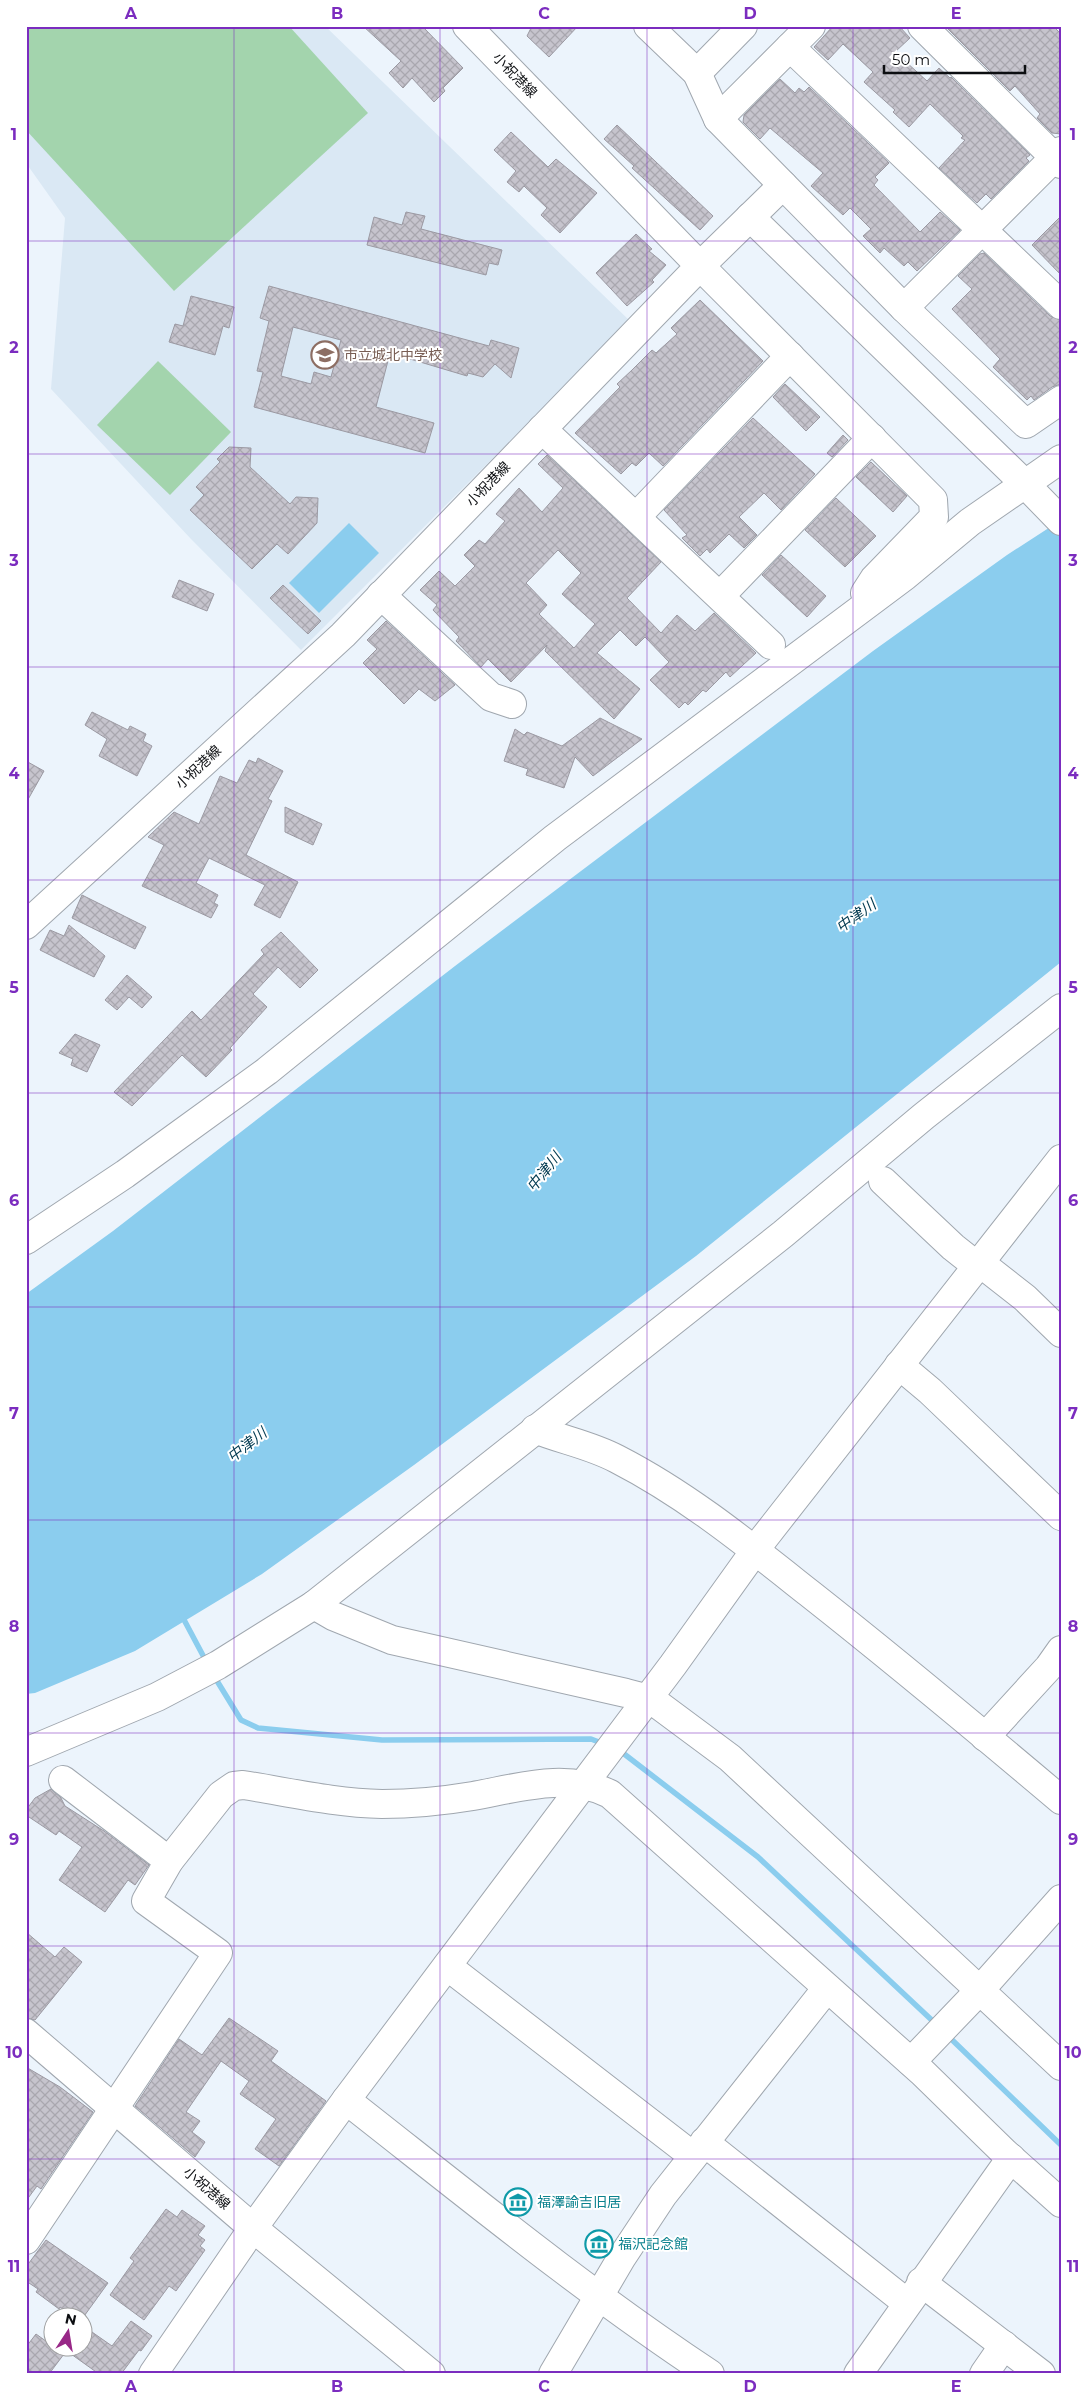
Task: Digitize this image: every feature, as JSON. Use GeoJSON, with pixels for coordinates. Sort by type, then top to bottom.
{"type":"FeatureCollection","features":[{"type":"Feature","properties":{"kind":"street","name":"小祝港線"},"geometry":{"type":"LineString","coordinates":[[26,925],[343,635],[700,266],[467,26]]}},
{"type":"Feature","properties":{"kind":"street"},"geometry":{"type":"LineString","coordinates":[[648,26],[697,73],[718,119],[904,308],[1026,424],[1061,400]]}},
{"type":"Feature","properties":{"kind":"street"},"geometry":{"type":"LineString","coordinates":[[697,73],[743,26]]}},
{"type":"Feature","properties":{"kind":"street"},"geometry":{"type":"LineString","coordinates":[[718,119],[811,26]]}},
{"type":"Feature","properties":{"kind":"street"},"geometry":{"type":"LineString","coordinates":[[904,308],[982,230],[1059,158],[922,26]]}},
{"type":"Feature","properties":{"kind":"street"},"geometry":{"type":"LineString","coordinates":[[790,47],[1061,305]]}},
{"type":"Feature","properties":{"kind":"street"},"geometry":{"type":"LineString","coordinates":[[783,184],[700,266],[933,500],[934,517],[874,579],[855,612]]}},
{"type":"Feature","properties":{"kind":"street"},"geometry":{"type":"LineString","coordinates":[[750,217],[1061,521]]}},
{"type":"Feature","properties":{"kind":"street"},"geometry":{"type":"LineString","coordinates":[[636,517],[790,356]]}},
{"type":"Feature","properties":{"kind":"street"},"geometry":{"type":"LineString","coordinates":[[542,429],[771,645]]}},
{"type":"Feature","properties":{"kind":"street"},"geometry":{"type":"LineString","coordinates":[[720,596],[872,438]]}},
{"type":"Feature","properties":{"kind":"street"},"geometry":{"type":"LineString","coordinates":[[26,1240],[124,1174],[267,1071],[555,838],[905,576],[970,522],[1061,459]]}},
{"type":"Feature","properties":{"kind":"street"},"geometry":{"type":"LineString","coordinates":[[381,595],[491,697],[512,704]]}},
{"type":"Feature","properties":{"kind":"street"},"geometry":{"type":"LineString","coordinates":[[26,1752],[157,1697],[218,1665],[314,1604],[783,1234],[931,1110],[1061,1008]]}},
{"type":"Feature","properties":{"kind":"street"},"geometry":{"type":"LineString","coordinates":[[153,2374],[253,2228],[346,2100],[647,1699],[755,1550],[1061,1159]]}},
{"type":"Feature","properties":{"kind":"street"},"geometry":{"type":"LineString","coordinates":[[883,1180],[978,1264],[1025,1298],[1061,1333]]}},
{"type":"Feature","properties":{"kind":"street"},"geometry":{"type":"LineString","coordinates":[[899,1366],[930,1391],[1061,1516]]}},
{"type":"Feature","properties":{"kind":"street"},"geometry":{"type":"LineString","coordinates":[[535,1429],[555,1438],[599,1450],[618,1459],[692,1503],[866,1638],[1061,1800]]}},
{"type":"Feature","properties":{"kind":"street"},"geometry":{"type":"LineString","coordinates":[[314,1604],[333,1616],[392,1640],[626,1692],[647,1699],[660,1706],[730,1758],[1061,2066]]}},
{"type":"Feature","properties":{"kind":"street"},"geometry":{"type":"LineString","coordinates":[[985,1737],[1043,1674],[1061,1650]]}},
{"type":"Feature","properties":{"kind":"street"},"geometry":{"type":"LineString","coordinates":[[63,1780],[169,1861]]}},
{"type":"Feature","properties":{"kind":"street"},"geometry":{"type":"LineString","coordinates":[[26,2240],[218,1952],[146,1901],[169,1861],[222,1795],[234,1786],[381,1804],[470,1797],[540,1783],[583,1785],[598,1788],[610,1794],[911,2062],[1061,2203]]}},
{"type":"Feature","properties":{"kind":"street"},"geometry":{"type":"LineString","coordinates":[[911,2062],[980,1990],[1061,1900]]}},
{"type":"Feature","properties":{"kind":"street"},"geometry":{"type":"LineString","coordinates":[[447,1966],[698,2149],[914,2293],[1004,2345],[1041,2374]]}},
{"type":"Feature","properties":{"kind":"street"},"geometry":{"type":"LineString","coordinates":[[553,2374],[644,2223],[698,2149],[827,1988]]}},
{"type":"Feature","properties":{"kind":"street","name":"小祝港線"},"geometry":{"type":"LineString","coordinates":[[26,2033],[418,2370]]}},
{"type":"Feature","properties":{"kind":"street"},"geometry":{"type":"LineString","coordinates":[[346,2100],[599,2297],[641,2328],[710,2374]]}},
{"type":"Feature","properties":{"kind":"street"},"geometry":{"type":"LineString","coordinates":[[858,2374],[1011,2158]]}},
{"type":"Feature","properties":{"kind":"street"},"geometry":{"type":"LineString","coordinates":[[984,2374],[1004,2345]]}},
{"type":"Feature","properties":{"kind":"shaded area","name":"市立城北中学校"},"geometry":{"type":"Polygon","coordinates":[[[26,26],[325,26],[630,321],[301,650],[191,539],[51,389],[65,218],[26,163],[26,26]]]}},
{"type":"Feature","properties":{"kind":"green space"},"geometry":{"type":"Polygon","coordinates":[[[26,26],[289,26],[368,113],[174,291],[26,130],[26,26]]]}},
{"type":"Feature","properties":{"kind":"green space"},"geometry":{"type":"Polygon","coordinates":[[[158,361],[231,432],[170,495],[97,425],[158,361]]]}},
{"type":"Feature","properties":{"kind":"water","name":"中津川"},"geometry":{"type":"Polygon","coordinates":[[[1061,520],[1061,962],[696,1256],[414,1465],[262,1574],[135,1651],[35,1693],[26,1694],[26,1294],[113,1231],[455,966],[873,651],[1007,555],[1061,520]]]}},
{"type":"Feature","properties":{"kind":"water"},"geometry":{"type":"Polygon","coordinates":[[[349,523],[379,553],[319,613],[289,583],[349,523]]]}},
{"type":"Feature","properties":{"kind":"building"},"geometry":{"type":"Polygon","coordinates":[[[363,26],[422,26],[463,68],[443,88],[445,91],[434,102],[412,78],[403,88],[389,73],[401,61],[363,26]]]}},
{"type":"Feature","properties":{"kind":"building"},"geometry":{"type":"Polygon","coordinates":[[[532,26],[578,26],[549,57],[527,36],[532,26]]]}},
{"type":"Feature","properties":{"kind":"building"},"geometry":{"type":"Polygon","coordinates":[[[833,26],[899,26],[910,38],[895,52],[927,81],[939,68],[951,77],[1030,155],[1026,158],[1029,161],[991,199],[986,194],[977,203],[939,168],[965,140],[961,138],[963,136],[930,104],[909,127],[893,112],[895,110],[864,82],[873,72],[843,44],[828,60],[814,47],[833,26]]]}},
{"type":"Feature","properties":{"kind":"building"},"geometry":{"type":"Polygon","coordinates":[[[945,26],[1053,26],[1061,34],[1061,134],[1052,133],[1037,118],[1040,114],[1015,86],[1010,91],[945,26]]]}},
{"type":"Feature","properties":{"kind":"building"},"geometry":{"type":"Polygon","coordinates":[[[780,79],[795,93],[799,88],[804,92],[809,87],[889,163],[875,177],[878,180],[874,185],[920,232],[940,212],[960,230],[917,271],[908,262],[904,266],[884,248],[880,253],[863,236],[871,229],[850,208],[843,215],[811,186],[823,173],[770,128],[760,139],[743,122],[744,115],[780,79]]]}},
{"type":"Feature","properties":{"kind":"building"},"geometry":{"type":"Polygon","coordinates":[[[617,125],[713,216],[700,230],[632,168],[634,166],[604,139],[617,125]]]}},
{"type":"Feature","properties":{"kind":"building"},"geometry":{"type":"Polygon","coordinates":[[[511,132],[548,167],[556,159],[597,193],[560,233],[541,215],[547,208],[524,186],[519,192],[507,182],[516,171],[494,150],[511,132]]]}},
{"type":"Feature","properties":{"kind":"building"},"geometry":{"type":"Polygon","coordinates":[[[406,212],[425,216],[421,229],[502,250],[498,265],[489,263],[486,275],[367,245],[374,217],[402,225],[406,212]]]}},
{"type":"Feature","properties":{"kind":"building"},"geometry":{"type":"Polygon","coordinates":[[[1061,216],[1061,275],[1032,245],[1061,216]]]}},
{"type":"Feature","properties":{"kind":"building"},"geometry":{"type":"Polygon","coordinates":[[[636,234],[652,249],[649,251],[666,265],[652,280],[654,282],[627,306],[596,273],[636,234]]]}},
{"type":"Feature","properties":{"kind":"building"},"geometry":{"type":"Polygon","coordinates":[[[984,253],[1050,316],[1061,320],[1061,384],[1052,387],[1034,400],[1031,396],[1027,400],[993,367],[1000,359],[952,309],[972,289],[958,276],[980,254],[984,253]]]}},
{"type":"Feature","properties":{"kind":"building"},"geometry":{"type":"Polygon","coordinates":[[[269,286],[489,346],[491,340],[519,348],[511,378],[495,364],[483,377],[468,373],[467,376],[390,353],[376,407],[434,423],[425,453],[254,407],[263,372],[257,371],[269,321],[260,318],[269,286]],[[293,327],[281,376],[311,384],[314,372],[331,377],[341,340],[293,327]]]}},
{"type":"Feature","properties":{"kind":"building"},"geometry":{"type":"Polygon","coordinates":[[[191,296],[234,307],[229,328],[223,326],[215,355],[169,342],[175,324],[183,326],[191,296]]]}},
{"type":"Feature","properties":{"kind":"building"},"geometry":{"type":"Polygon","coordinates":[[[700,300],[763,361],[663,466],[649,453],[636,466],[632,463],[621,474],[575,433],[620,387],[617,384],[652,350],[656,353],[677,334],[671,328],[700,300]]]}},
{"type":"Feature","properties":{"kind":"building"},"geometry":{"type":"Polygon","coordinates":[[[785,384],[820,417],[806,431],[773,397],[785,384]]]}},
{"type":"Feature","properties":{"kind":"building"},"geometry":{"type":"Polygon","coordinates":[[[753,418],[815,474],[781,510],[764,493],[739,517],[757,535],[744,548],[729,534],[710,553],[707,549],[700,556],[682,538],[687,535],[664,510],[753,418]]]}},
{"type":"Feature","properties":{"kind":"building"},"geometry":{"type":"Polygon","coordinates":[[[843,435],[848,440],[832,457],[827,453],[843,435]]]}},
{"type":"Feature","properties":{"kind":"building"},"geometry":{"type":"Polygon","coordinates":[[[229,447],[251,448],[250,467],[290,504],[296,497],[318,498],[317,523],[288,554],[277,544],[252,569],[190,510],[204,495],[196,487],[220,462],[217,459],[229,447]]]}},
{"type":"Feature","properties":{"kind":"building"},"geometry":{"type":"Polygon","coordinates":[[[547,455],[661,562],[627,598],[661,633],[677,615],[695,631],[714,613],[756,653],[730,677],[726,672],[706,692],[703,690],[688,705],[685,702],[679,708],[650,680],[669,662],[645,637],[636,646],[620,630],[597,653],[640,689],[614,719],[545,651],[547,645],[511,682],[488,659],[481,667],[456,641],[459,637],[433,610],[437,605],[420,590],[439,571],[455,586],[475,566],[464,555],[479,540],[485,544],[505,521],[496,514],[519,488],[542,512],[563,488],[538,464],[547,455]],[[558,550],[526,583],[547,605],[539,614],[574,648],[595,624],[562,594],[581,573],[558,550]]]}},
{"type":"Feature","properties":{"kind":"building"},"geometry":{"type":"Polygon","coordinates":[[[871,462],[907,496],[893,512],[856,477],[871,462]]]}},
{"type":"Feature","properties":{"kind":"building"},"geometry":{"type":"Polygon","coordinates":[[[836,498],[876,536],[845,567],[805,530],[836,498]]]}},
{"type":"Feature","properties":{"kind":"building"},"geometry":{"type":"Polygon","coordinates":[[[781,555],[826,596],[807,617],[762,575],[781,555]]]}},
{"type":"Feature","properties":{"kind":"building"},"geometry":{"type":"Polygon","coordinates":[[[179,580],[214,594],[207,611],[172,597],[179,580]]]}},
{"type":"Feature","properties":{"kind":"building"},"geometry":{"type":"Polygon","coordinates":[[[283,585],[321,621],[308,634],[270,598],[283,585]]]}},
{"type":"Feature","properties":{"kind":"building"},"geometry":{"type":"Polygon","coordinates":[[[386,621],[455,685],[435,701],[419,689],[404,704],[363,663],[377,649],[367,640],[386,621]]]}},
{"type":"Feature","properties":{"kind":"building"},"geometry":{"type":"Polygon","coordinates":[[[92,712],[128,730],[130,726],[146,734],[143,741],[152,746],[137,776],[99,756],[107,739],[85,725],[92,712]]]}},
{"type":"Feature","properties":{"kind":"building"},"geometry":{"type":"Polygon","coordinates":[[[600,718],[642,739],[593,776],[575,757],[564,788],[526,775],[528,769],[504,761],[515,729],[524,735],[527,732],[562,746],[600,718]]]}},
{"type":"Feature","properties":{"kind":"building"},"geometry":{"type":"Polygon","coordinates":[[[258,758],[283,771],[268,799],[272,801],[246,855],[298,882],[280,918],[254,905],[265,885],[209,858],[196,883],[218,895],[214,903],[218,905],[211,918],[142,886],[164,845],[148,837],[174,812],[199,824],[220,776],[237,783],[249,760],[256,763],[258,758]]]}},
{"type":"Feature","properties":{"kind":"building"},"geometry":{"type":"Polygon","coordinates":[[[26,761],[44,771],[26,803],[26,761]]]}},
{"type":"Feature","properties":{"kind":"building"},"geometry":{"type":"Polygon","coordinates":[[[285,807],[322,824],[313,845],[285,832],[285,807]]]}},
{"type":"Feature","properties":{"kind":"building"},"geometry":{"type":"Polygon","coordinates":[[[82,895],[146,927],[135,949],[72,918],[82,895]]]}},
{"type":"Feature","properties":{"kind":"building"},"geometry":{"type":"Polygon","coordinates":[[[69,925],[105,956],[94,977],[40,950],[50,930],[64,936],[69,925]]]}},
{"type":"Feature","properties":{"kind":"building"},"geometry":{"type":"Polygon","coordinates":[[[281,932],[318,970],[300,988],[278,967],[253,994],[267,1007],[230,1048],[232,1050],[206,1077],[182,1055],[132,1106],[114,1092],[192,1011],[201,1020],[264,954],[261,950],[281,932]]]}},
{"type":"Feature","properties":{"kind":"building"},"geometry":{"type":"Polygon","coordinates":[[[127,975],[152,997],[142,1008],[129,997],[117,1010],[105,1000],[127,975]]]}},
{"type":"Feature","properties":{"kind":"building"},"geometry":{"type":"Polygon","coordinates":[[[75,1034],[100,1045],[87,1072],[71,1065],[73,1059],[59,1053],[75,1034]]]}},
{"type":"Feature","properties":{"kind":"building"},"geometry":{"type":"Polygon","coordinates":[[[51,1789],[61,1798],[65,1806],[104,1831],[149,1865],[135,1885],[128,1880],[105,1912],[59,1880],[82,1847],[59,1831],[56,1835],[26,1815],[26,1810],[35,1798],[51,1789]]]}},
{"type":"Feature","properties":{"kind":"building"},"geometry":{"type":"Polygon","coordinates":[[[26,1932],[55,1957],[64,1947],[82,1962],[35,2020],[26,2018],[26,1932]]]}},
{"type":"Feature","properties":{"kind":"building"},"geometry":{"type":"Polygon","coordinates":[[[229,2018],[278,2051],[271,2061],[326,2101],[279,2166],[255,2149],[276,2119],[240,2094],[249,2081],[221,2061],[186,2112],[200,2121],[192,2132],[205,2142],[195,2157],[135,2106],[179,2039],[202,2055],[229,2018]]]}},
{"type":"Feature","properties":{"kind":"building"},"geometry":{"type":"Polygon","coordinates":[[[26,2067],[60,2087],[93,2112],[41,2189],[37,2186],[26,2201],[26,2067]]]}},
{"type":"Feature","properties":{"kind":"building"},"geometry":{"type":"Polygon","coordinates":[[[166,2209],[177,2217],[182,2210],[205,2226],[198,2235],[205,2240],[200,2246],[205,2250],[176,2291],[169,2286],[144,2320],[110,2295],[134,2261],[130,2258],[166,2209]]]}},
{"type":"Feature","properties":{"kind":"building"},"geometry":{"type":"Polygon","coordinates":[[[46,2240],[108,2283],[90,2308],[58,2308],[36,2292],[38,2289],[26,2281],[26,2267],[46,2240]]]}},
{"type":"Feature","properties":{"kind":"building"},"geometry":{"type":"Polygon","coordinates":[[[131,2321],[152,2336],[121,2374],[99,2374],[77,2358],[92,2358],[92,2332],[112,2346],[131,2321]]]}},
{"type":"Feature","properties":{"kind":"building"},"geometry":{"type":"Polygon","coordinates":[[[36,2334],[42,2338],[42,2358],[61,2358],[49,2374],[26,2374],[26,2347],[36,2334]]]}},
{"type":"Feature","properties":{"kind":"waterway"},"geometry":{"type":"LineString","coordinates":[[182,1616],[207,1663]]}},
{"type":"Feature","properties":{"kind":"waterway"},"geometry":{"type":"LineString","coordinates":[[214,1676],[241,1720],[258,1728],[382,1740],[591,1739],[604,1744]]}},
{"type":"Feature","properties":{"kind":"waterway"},"geometry":{"type":"LineString","coordinates":[[619,1750],[758,1857],[937,2025]]}},
{"type":"Feature","properties":{"kind":"waterway"},"geometry":{"type":"LineString","coordinates":[[947,2035],[1061,2145]]}},
{"type":"Feature","properties":{"kind":"place","name":"市立城北中学校"},"geometry":{"type":"Point","coordinates":[325,355]}},
{"type":"Feature","properties":{"kind":"place","name":"福澤諭吉旧居"},"geometry":{"type":"Point","coordinates":[518,2202]}},
{"type":"Feature","properties":{"kind":"place","name":"福沢記念館"},"geometry":{"type":"Point","coordinates":[599,2244]}}]}
